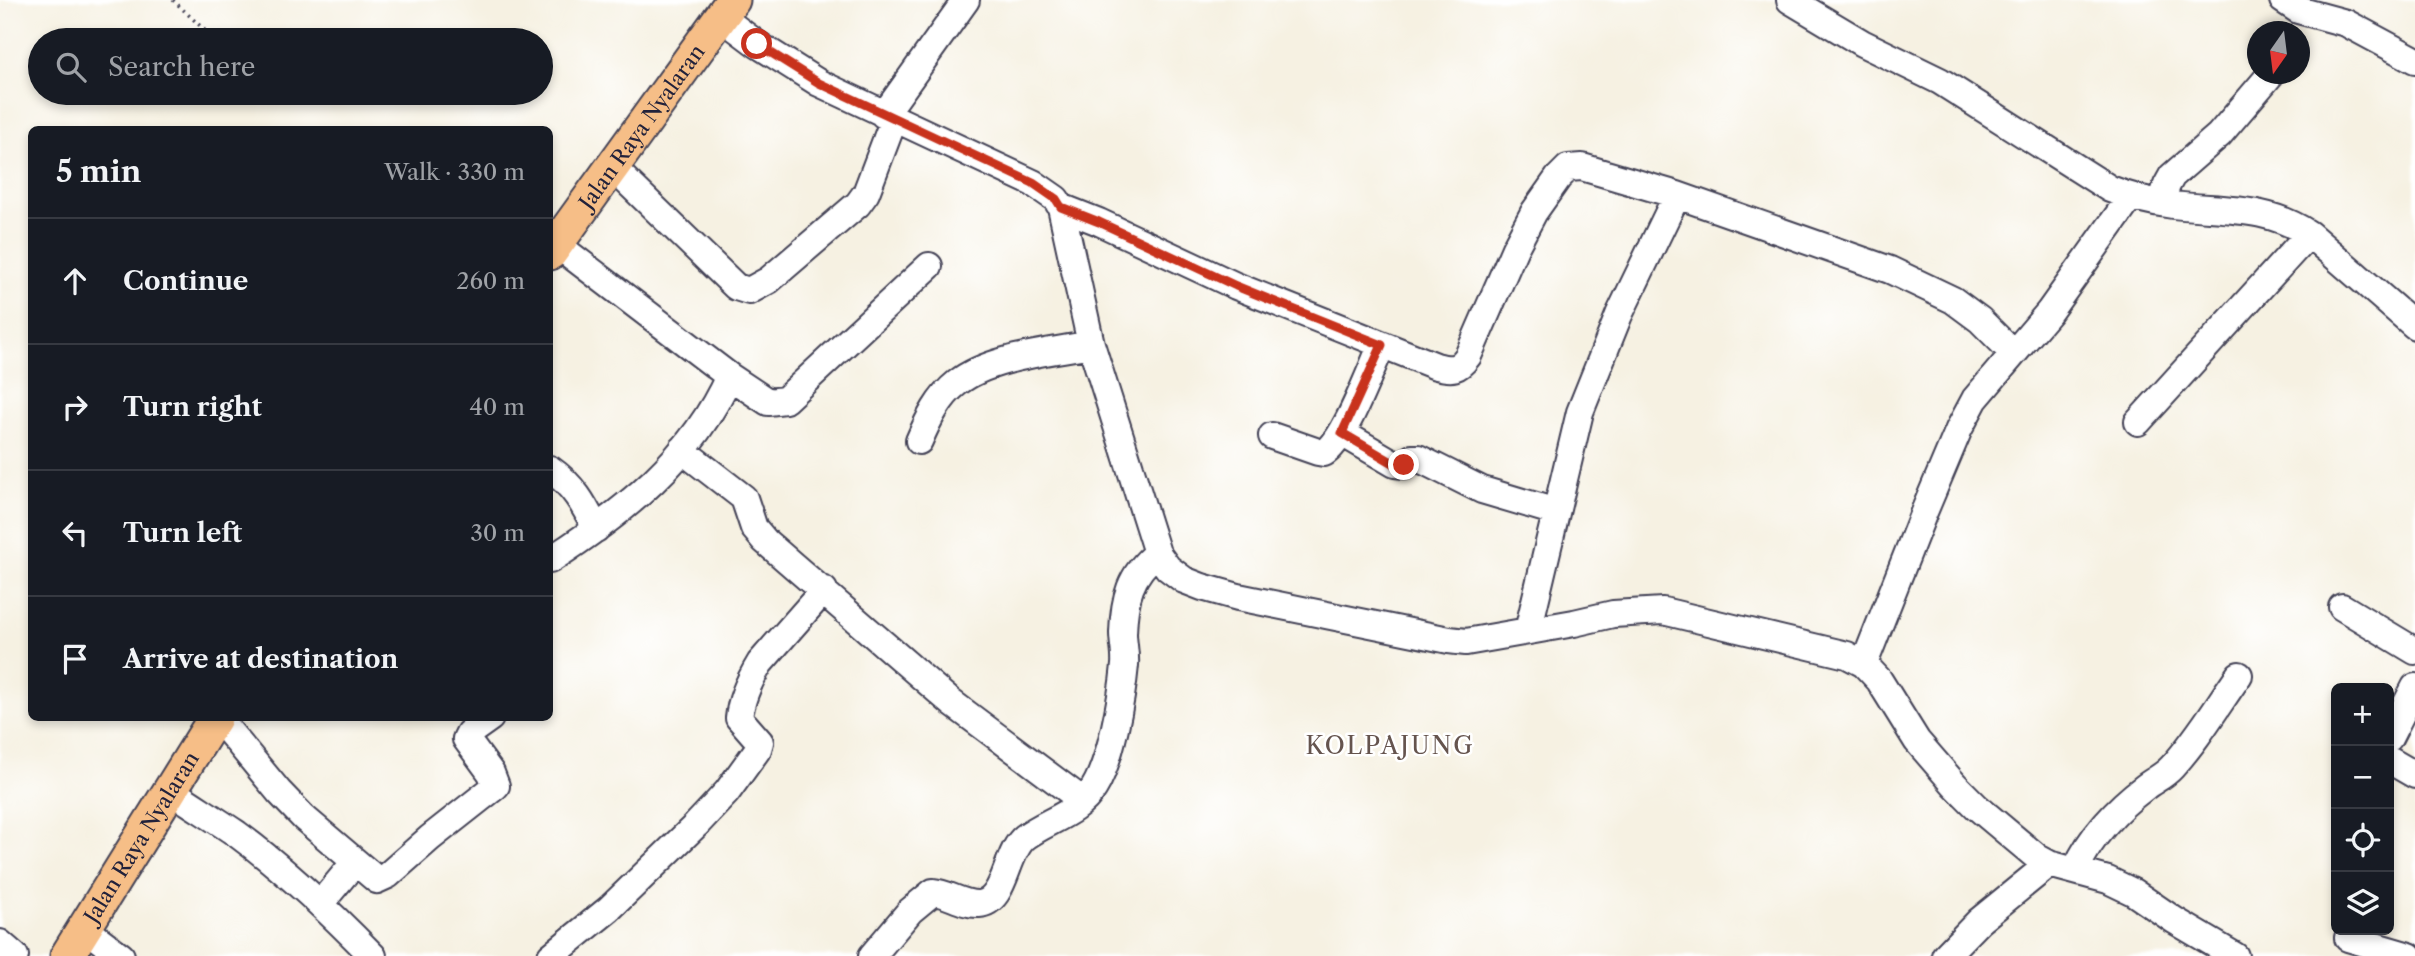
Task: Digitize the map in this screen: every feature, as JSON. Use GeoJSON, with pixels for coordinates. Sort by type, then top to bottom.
{"type":"FeatureCollection","features":[{"type":"Feature","properties":{"kind":"main road","name":"Jalan Raya Nyalaran"},"geometry":{"type":"LineString","coordinates":[[553,249],[727,9]]}},
{"type":"Feature","properties":{"kind":"main road","name":"Jalan Raya Nyalaran"},"geometry":{"type":"LineString","coordinates":[[67,956],[214,721]]}},
{"type":"Feature","properties":{"kind":"street"},"geometry":{"type":"LineString","coordinates":[[612,167],[736,287],[749,291],[769,280],[858,204],[866,193],[889,117],[966,0]]}},
{"type":"Feature","properties":{"kind":"street"},"geometry":{"type":"LineString","coordinates":[[1790,0],[1862,43],[1940,81],[2110,189],[2130,197],[2161,203],[2249,211],[2291,222],[2309,234],[2415,326]]}},
{"type":"Feature","properties":{"kind":"street"},"geometry":{"type":"LineString","coordinates":[[727,9],[800,72],[889,117],[1033,183],[1056,199],[1061,207],[1091,344],[1157,553],[1168,568],[1184,580],[1238,597],[1403,632],[1466,642],[1613,614],[1663,611],[1847,655],[1864,664],[1879,680],[1932,761],[1978,807],[2038,858],[2049,864],[2076,869],[2108,880],[2133,892],[2235,956]]}},
{"type":"Feature","properties":{"kind":"street"},"geometry":{"type":"LineString","coordinates":[[2291,14],[2346,23],[2415,60]]}},
{"type":"Feature","properties":{"kind":"street"},"geometry":{"type":"LineString","coordinates":[[2161,203],[2172,176],[2219,135],[2262,84]]}},
{"type":"Feature","properties":{"kind":"street"},"geometry":{"type":"LineString","coordinates":[[1061,207],[1236,286],[1451,370],[1461,366],[1468,356],[1515,248],[1534,212],[1568,168],[1583,167],[1677,195],[1890,270],[1953,300],[1980,320],[2013,353]]}},
{"type":"Feature","properties":{"kind":"street"},"geometry":{"type":"LineString","coordinates":[[1528,631],[1580,412],[1619,314],[1677,195]]}},
{"type":"Feature","properties":{"kind":"street"},"geometry":{"type":"LineString","coordinates":[[1864,664],[1959,429],[1975,399],[2049,312],[2130,197]]}},
{"type":"Feature","properties":{"kind":"street"},"geometry":{"type":"LineString","coordinates":[[2138,422],[2309,234]]}},
{"type":"Feature","properties":{"kind":"street"},"geometry":{"type":"LineString","coordinates":[[553,249],[768,402],[785,400],[929,267]]}},
{"type":"Feature","properties":{"kind":"street"},"geometry":{"type":"LineString","coordinates":[[919,441],[942,398],[957,382],[979,370],[1003,362],[1091,344]]}},
{"type":"Feature","properties":{"kind":"street"},"geometry":{"type":"LineString","coordinates":[[1272,436],[1324,453],[1331,449],[1342,433],[1382,345]]}},
{"type":"Feature","properties":{"kind":"street"},"geometry":{"type":"LineString","coordinates":[[553,558],[596,529],[648,488],[673,464],[718,399],[729,376]]}},
{"type":"Feature","properties":{"kind":"street"},"geometry":{"type":"LineString","coordinates":[[1342,433],[1395,464],[1404,465],[1412,458],[1418,458],[1482,490],[1556,512]]}},
{"type":"Feature","properties":{"kind":"street"},"geometry":{"type":"LineString","coordinates":[[682,450],[738,491],[747,503],[754,528],[759,534],[952,703],[1083,801]]}},
{"type":"Feature","properties":{"kind":"street"},"geometry":{"type":"LineString","coordinates":[[553,471],[571,486],[582,500],[596,529]]}},
{"type":"Feature","properties":{"kind":"street"},"geometry":{"type":"LineString","coordinates":[[872,956],[910,911],[933,892],[967,903],[980,904],[988,901],[996,894],[1017,846],[1026,837],[1071,812],[1093,791],[1103,772],[1117,711],[1125,663],[1123,633],[1127,599],[1136,574],[1142,565],[1157,553]]}},
{"type":"Feature","properties":{"kind":"street"},"geometry":{"type":"LineString","coordinates":[[551,956],[608,909],[727,792],[758,749],[760,742],[738,718],[742,698],[752,677],[760,663],[824,590]]}},
{"type":"Feature","properties":{"kind":"street"},"geometry":{"type":"LineString","coordinates":[[2342,607],[2415,651]]}},
{"type":"Feature","properties":{"kind":"street"},"geometry":{"type":"LineString","coordinates":[[2076,869],[2089,845],[2112,818],[2146,786],[2165,775],[2182,755],[2239,675]]}},
{"type":"Feature","properties":{"kind":"street"},"geometry":{"type":"LineString","coordinates":[[2394,728],[2415,687]]}},
{"type":"Feature","properties":{"kind":"street"},"geometry":{"type":"LineString","coordinates":[[219,721],[279,792],[377,880],[381,880],[496,786],[495,780],[466,739],[469,733],[486,721]]}},
{"type":"Feature","properties":{"kind":"street"},"geometry":{"type":"LineString","coordinates":[[2394,763],[2415,775]]}},
{"type":"Feature","properties":{"kind":"street"},"geometry":{"type":"LineString","coordinates":[[170,790],[237,834],[320,904],[373,956]]}},
{"type":"Feature","properties":{"kind":"street"},"geometry":{"type":"LineString","coordinates":[[320,904],[355,862]]}},
{"type":"Feature","properties":{"kind":"street"},"geometry":{"type":"LineString","coordinates":[[1945,956],[1979,921],[2049,864]]}},
{"type":"Feature","properties":{"kind":"street"},"geometry":{"type":"LineString","coordinates":[[84,928],[121,956]]}},
{"type":"Feature","properties":{"kind":"street"},"geometry":{"type":"LineString","coordinates":[[2348,941],[2409,956]]}},
{"type":"Feature","properties":{"kind":"street"},"geometry":{"type":"LineString","coordinates":[[0,943],[15,956]]}},
{"type":"Feature","properties":{"kind":"path"},"geometry":{"type":"LineString","coordinates":[[173,0],[202,28]]}},
{"type":"Feature","properties":{"kind":"district","name":"KOLPAJUNG"},"geometry":{"type":"Point","coordinates":[1390,745]}},
{"type":"Feature","properties":{"kind":"route"},"geometry":{"type":"LineString","coordinates":[[757,44],[819,83],[1033,183],[1049,193],[1061,207],[1081,213],[1236,286],[1382,345],[1342,433],[1379,452],[1395,464],[1404,465]]}}]}
